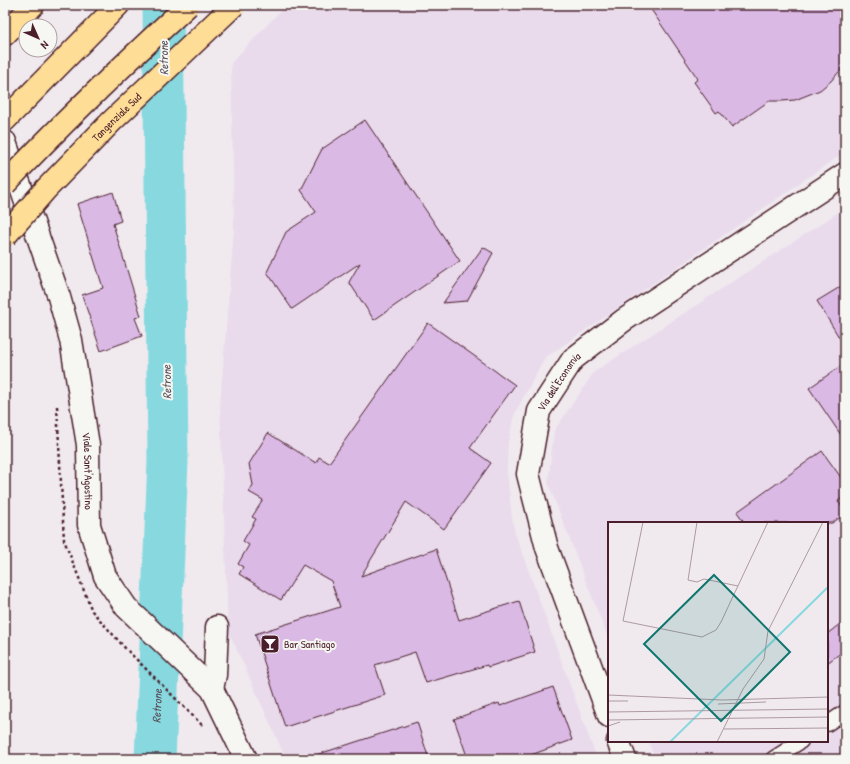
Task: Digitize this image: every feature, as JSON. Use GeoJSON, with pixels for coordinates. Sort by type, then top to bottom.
{"type":"FeatureCollection","features":[{"type":"Feature","properties":{"kind":"highway"},"geometry":{"type":"LineString","coordinates":[[5,34],[33,5]]}},
{"type":"Feature","properties":{"kind":"highway"},"geometry":{"type":"LineString","coordinates":[[5,120],[118,5]]}},
{"type":"Feature","properties":{"kind":"highway"},"geometry":{"type":"LineString","coordinates":[[5,184],[58,128],[188,5]]}},
{"type":"Feature","properties":{"kind":"highway","name":"Tangenziale Sud"},"geometry":{"type":"LineString","coordinates":[[5,236],[46,189],[111,122],[234,5]]}},
{"type":"Feature","properties":{"kind":"street","name":"Viale Sant'Agostino"},"geometry":{"type":"LineString","coordinates":[[5,142],[59,297],[71,340],[88,445],[89,524],[105,576],[126,607],[212,689],[246,759]]}},
{"type":"Feature","properties":{"kind":"street","name":"Via dell'Economia"},"geometry":{"type":"LineString","coordinates":[[608,713],[547,548],[528,474],[539,411],[573,359],[624,320],[845,174]]}},
{"type":"Feature","properties":{"kind":"street"},"geometry":{"type":"LineString","coordinates":[[212,689],[215,675],[217,627]]}},
{"type":"Feature","properties":{"kind":"street"},"geometry":{"type":"LineString","coordinates":[[618,742],[625,759]]}},
{"type":"Feature","properties":{"kind":"lane"},"geometry":{"type":"LineString","coordinates":[[828,723],[845,712]]}},
{"type":"Feature","properties":{"kind":"lane"},"geometry":{"type":"LineString","coordinates":[[773,759],[799,742]]}},
{"type":"Feature","properties":{"kind":"path"},"geometry":{"type":"LineString","coordinates":[[56,400],[64,540],[92,611],[125,648],[201,723]]}},
{"type":"Feature","properties":{"kind":"shaded area"},"geometry":{"type":"Polygon","coordinates":[[[286,5],[845,5],[845,152],[545,358],[515,413],[508,443],[507,471],[515,533],[597,759],[286,759],[228,630],[220,404],[234,228],[231,63],[286,5]]]}},
{"type":"Feature","properties":{"kind":"shaded area"},"geometry":{"type":"Polygon","coordinates":[[[845,208],[845,759],[655,759],[648,742],[828,742],[828,522],[608,522],[608,638],[548,483],[554,431],[594,372],[845,208]]]}},
{"type":"Feature","properties":{"kind":"building"},"geometry":{"type":"Polygon","coordinates":[[[648,5],[845,5],[845,65],[831,81],[820,90],[795,100],[769,101],[732,127],[719,111],[716,113],[694,82],[698,79],[648,5]]]}},
{"type":"Feature","properties":{"kind":"building"},"geometry":{"type":"Polygon","coordinates":[[[365,120],[460,261],[374,320],[349,282],[360,263],[292,309],[267,272],[286,232],[316,212],[301,190],[322,149],[365,120]]]}},
{"type":"Feature","properties":{"kind":"building"},"geometry":{"type":"Polygon","coordinates":[[[113,192],[121,221],[113,224],[141,316],[135,318],[142,336],[101,351],[82,295],[103,288],[77,204],[113,192]]]}},
{"type":"Feature","properties":{"kind":"building"},"geometry":{"type":"Polygon","coordinates":[[[483,247],[493,253],[467,301],[443,303],[483,247]]]}},
{"type":"Feature","properties":{"kind":"building"},"geometry":{"type":"Polygon","coordinates":[[[845,284],[845,347],[817,301],[845,284]]]}},
{"type":"Feature","properties":{"kind":"building"},"geometry":{"type":"Polygon","coordinates":[[[428,323],[515,385],[470,448],[491,463],[444,529],[406,502],[361,576],[436,549],[459,620],[519,601],[535,652],[488,667],[487,665],[426,683],[415,652],[375,665],[385,695],[285,727],[255,634],[340,607],[331,581],[303,565],[281,600],[239,574],[243,567],[238,564],[249,545],[243,541],[256,519],[252,517],[263,500],[249,492],[253,485],[249,464],[268,433],[316,463],[319,457],[329,463],[428,323]]]}},
{"type":"Feature","properties":{"kind":"building"},"geometry":{"type":"Polygon","coordinates":[[[845,363],[845,441],[809,388],[845,363]]]}},
{"type":"Feature","properties":{"kind":"building"},"geometry":{"type":"Polygon","coordinates":[[[822,451],[845,483],[845,496],[838,501],[845,511],[845,514],[832,523],[744,522],[737,512],[822,451]]]}},
{"type":"Feature","properties":{"kind":"building"},"geometry":{"type":"Polygon","coordinates":[[[845,620],[845,650],[828,662],[828,633],[845,620]]]}},
{"type":"Feature","properties":{"kind":"building"},"geometry":{"type":"Polygon","coordinates":[[[553,687],[572,740],[520,759],[468,759],[454,719],[499,703],[500,706],[553,687]]]}},
{"type":"Feature","properties":{"kind":"building"},"geometry":{"type":"Polygon","coordinates":[[[417,722],[429,759],[317,759],[316,755],[417,722]]]}},
{"type":"Feature","properties":{"kind":"waterway","name":"Retrone"},"geometry":{"type":"LineString","coordinates":[[155,759],[168,461],[163,5]]}},
{"type":"Feature","properties":{"kind":"place","name":"Bar Santiago"},"geometry":{"type":"Point","coordinates":[270,644]}}]}
